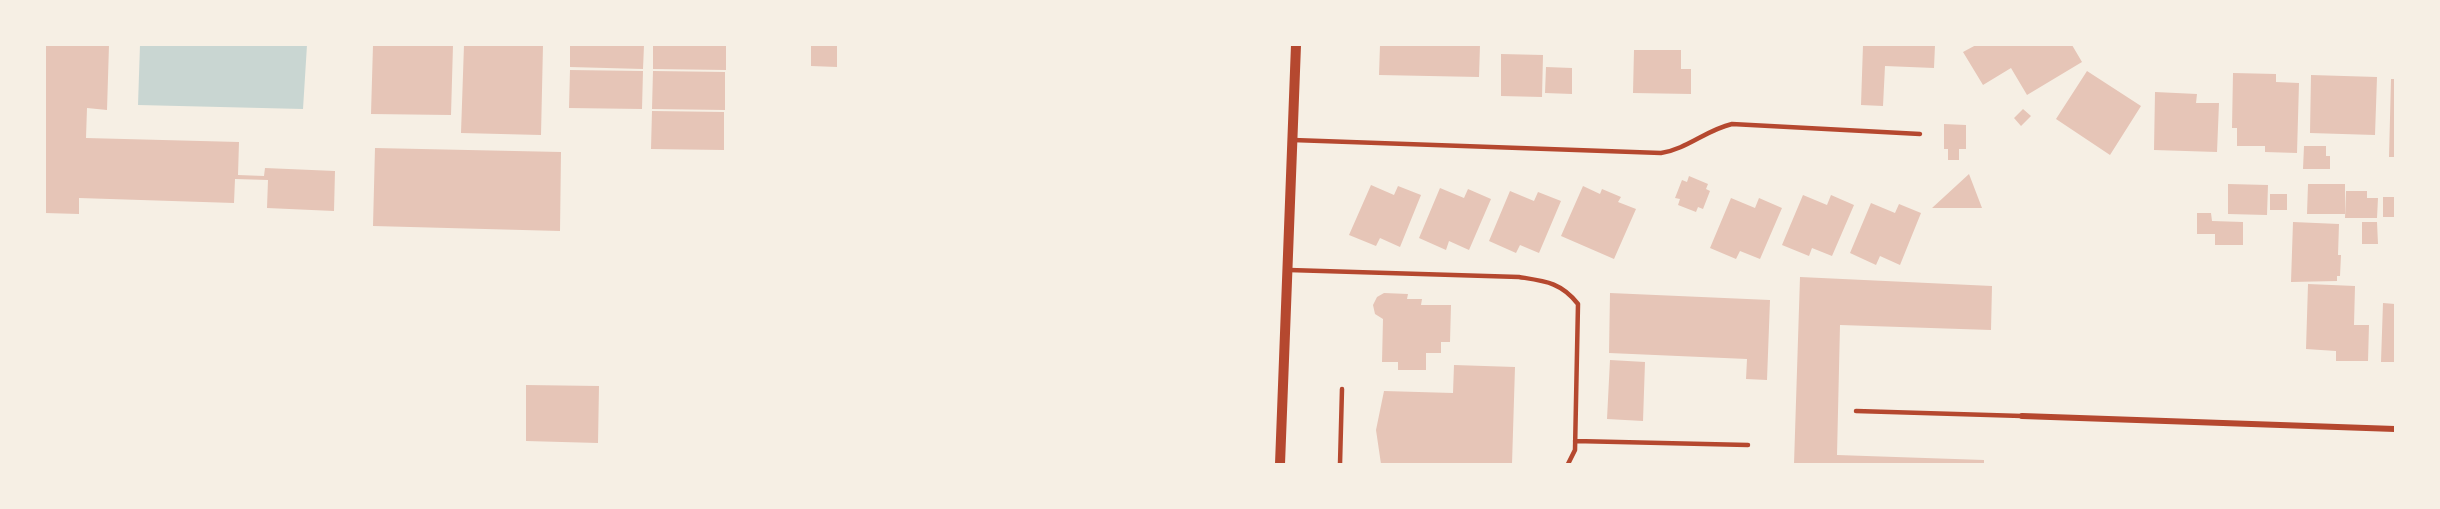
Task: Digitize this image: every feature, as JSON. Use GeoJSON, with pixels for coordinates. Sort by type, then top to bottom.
{"type":"FeatureCollection","features":[{"type":"Feature","properties":{"kind":"street"},"geometry":{"type":"LineString","coordinates":[[1280,464],[1296,45]]}},
{"type":"Feature","properties":{"kind":"street"},"geometry":{"type":"LineString","coordinates":[[2022,417],[2395,429]]}},
{"type":"Feature","properties":{"kind":"lane"},"geometry":{"type":"LineString","coordinates":[[1292,140],[1661,153],[1681,149],[1717,129],[1732,124],[1920,134]]}},
{"type":"Feature","properties":{"kind":"lane"},"geometry":{"type":"LineString","coordinates":[[1286,270],[1519,277],[1549,282],[1569,292],[1578,304],[1575,450],[1568,464]]}},
{"type":"Feature","properties":{"kind":"lane"},"geometry":{"type":"LineString","coordinates":[[1340,464],[1342,389]]}},
{"type":"Feature","properties":{"kind":"lane"},"geometry":{"type":"LineString","coordinates":[[1856,411],[2022,417]]}},
{"type":"Feature","properties":{"kind":"lane"},"geometry":{"type":"LineString","coordinates":[[1575,441],[1748,445]]}},
{"type":"Feature","properties":{"kind":"shaded area"},"geometry":{"type":"Polygon","coordinates":[[[140,45],[307,45],[303,109],[138,105],[140,45]]]}},
{"type":"Feature","properties":{"kind":"building"},"geometry":{"type":"Polygon","coordinates":[[[45,45],[109,45],[107,110],[87,108],[86,138],[239,142],[238,175],[264,176],[265,168],[335,171],[334,211],[267,208],[268,180],[235,179],[234,203],[79,198],[79,214],[45,213],[45,45]]]}},
{"type":"Feature","properties":{"kind":"building"},"geometry":{"type":"Polygon","coordinates":[[[373,45],[453,45],[451,115],[371,114],[373,45]]]}},
{"type":"Feature","properties":{"kind":"building"},"geometry":{"type":"Polygon","coordinates":[[[464,45],[543,45],[541,135],[461,133],[464,45]]]}},
{"type":"Feature","properties":{"kind":"building"},"geometry":{"type":"Polygon","coordinates":[[[570,45],[644,45],[643,69],[570,67],[570,45]]]}},
{"type":"Feature","properties":{"kind":"building"},"geometry":{"type":"Polygon","coordinates":[[[653,45],[726,45],[726,70],[653,69],[653,45]]]}},
{"type":"Feature","properties":{"kind":"building"},"geometry":{"type":"Polygon","coordinates":[[[811,45],[837,45],[837,67],[811,66],[811,45]]]}},
{"type":"Feature","properties":{"kind":"building"},"geometry":{"type":"Polygon","coordinates":[[[1380,45],[1480,45],[1479,77],[1379,75],[1380,45]]]}},
{"type":"Feature","properties":{"kind":"building"},"geometry":{"type":"Polygon","coordinates":[[[1863,45],[1935,45],[1934,68],[1885,66],[1883,106],[1861,105],[1863,45]]]}},
{"type":"Feature","properties":{"kind":"building"},"geometry":{"type":"Polygon","coordinates":[[[1976,45],[2072,45],[2082,62],[2027,95],[2011,68],[1983,85],[1963,52],[1976,45]]]}},
{"type":"Feature","properties":{"kind":"building"},"geometry":{"type":"Polygon","coordinates":[[[1634,50],[1681,50],[1681,69],[1691,69],[1691,94],[1633,93],[1634,50]]]}},
{"type":"Feature","properties":{"kind":"building"},"geometry":{"type":"Polygon","coordinates":[[[1501,54],[1543,55],[1542,97],[1501,96],[1501,54]]]}},
{"type":"Feature","properties":{"kind":"building"},"geometry":{"type":"Polygon","coordinates":[[[1546,67],[1572,68],[1572,94],[1545,93],[1546,67]]]}},
{"type":"Feature","properties":{"kind":"building"},"geometry":{"type":"Polygon","coordinates":[[[570,70],[643,71],[642,109],[569,108],[570,70]]]}},
{"type":"Feature","properties":{"kind":"building"},"geometry":{"type":"Polygon","coordinates":[[[653,71],[725,72],[725,110],[652,109],[653,71]]]}},
{"type":"Feature","properties":{"kind":"building"},"geometry":{"type":"Polygon","coordinates":[[[2087,71],[2141,106],[2110,155],[2056,119],[2087,71]]]}},
{"type":"Feature","properties":{"kind":"building"},"geometry":{"type":"Polygon","coordinates":[[[2233,73],[2276,74],[2276,82],[2299,83],[2297,153],[2265,152],[2265,146],[2237,146],[2237,128],[2232,128],[2233,73]]]}},
{"type":"Feature","properties":{"kind":"building"},"geometry":{"type":"Polygon","coordinates":[[[2311,75],[2377,77],[2375,135],[2310,133],[2311,75]]]}},
{"type":"Feature","properties":{"kind":"building"},"geometry":{"type":"Polygon","coordinates":[[[2391,79],[2395,79],[2395,157],[2389,157],[2391,79]]]}},
{"type":"Feature","properties":{"kind":"building"},"geometry":{"type":"Polygon","coordinates":[[[2155,92],[2197,94],[2196,103],[2219,103],[2217,152],[2154,150],[2155,92]]]}},
{"type":"Feature","properties":{"kind":"building"},"geometry":{"type":"Polygon","coordinates":[[[2023,109],[2031,116],[2021,126],[2014,118],[2023,109]]]}},
{"type":"Feature","properties":{"kind":"building"},"geometry":{"type":"Polygon","coordinates":[[[652,111],[724,112],[724,150],[651,149],[652,111]]]}},
{"type":"Feature","properties":{"kind":"building"},"geometry":{"type":"Polygon","coordinates":[[[1944,124],[1966,125],[1966,149],[1959,149],[1959,160],[1948,160],[1948,149],[1944,149],[1944,124]]]}},
{"type":"Feature","properties":{"kind":"building"},"geometry":{"type":"Polygon","coordinates":[[[2304,146],[2326,146],[2326,156],[2330,156],[2330,169],[2303,169],[2304,146]]]}},
{"type":"Feature","properties":{"kind":"building"},"geometry":{"type":"Polygon","coordinates":[[[375,148],[561,152],[560,231],[373,226],[375,148]]]}},
{"type":"Feature","properties":{"kind":"building"},"geometry":{"type":"Polygon","coordinates":[[[1969,174],[1982,208],[1932,208],[1969,174]]]}},
{"type":"Feature","properties":{"kind":"building"},"geometry":{"type":"Polygon","coordinates":[[[1689,176],[1708,184],[1706,189],[1710,191],[1703,209],[1698,207],[1696,212],[1678,205],[1680,199],[1675,198],[1682,180],[1687,182],[1689,176]]]}},
{"type":"Feature","properties":{"kind":"building"},"geometry":{"type":"Polygon","coordinates":[[[2228,184],[2268,185],[2267,215],[2228,214],[2228,184]]]}},
{"type":"Feature","properties":{"kind":"building"},"geometry":{"type":"Polygon","coordinates":[[[2308,184],[2345,184],[2345,214],[2307,214],[2308,184]]]}},
{"type":"Feature","properties":{"kind":"building"},"geometry":{"type":"Polygon","coordinates":[[[1371,185],[1394,195],[1398,186],[1421,195],[1400,247],[1380,238],[1376,246],[1349,235],[1371,185]]]}},
{"type":"Feature","properties":{"kind":"building"},"geometry":{"type":"Polygon","coordinates":[[[1583,186],[1600,194],[1602,189],[1621,197],[1618,202],[1636,209],[1614,259],[1561,236],[1583,186]]]}},
{"type":"Feature","properties":{"kind":"building"},"geometry":{"type":"Polygon","coordinates":[[[1440,188],[1464,198],[1468,189],[1491,199],[1469,250],[1449,241],[1446,250],[1419,238],[1440,188]]]}},
{"type":"Feature","properties":{"kind":"building"},"geometry":{"type":"Polygon","coordinates":[[[1510,191],[1534,201],[1538,192],[1561,201],[1539,253],[1520,245],[1516,253],[1489,241],[1510,191]]]}},
{"type":"Feature","properties":{"kind":"building"},"geometry":{"type":"Polygon","coordinates":[[[2346,191],[2367,191],[2367,198],[2378,198],[2377,218],[2345,218],[2346,191]]]}},
{"type":"Feature","properties":{"kind":"building"},"geometry":{"type":"Polygon","coordinates":[[[2270,194],[2287,194],[2287,210],[2270,210],[2270,194]]]}},
{"type":"Feature","properties":{"kind":"building"},"geometry":{"type":"Polygon","coordinates":[[[1803,195],[1827,205],[1831,195],[1854,205],[1832,256],[1812,248],[1809,256],[1782,245],[1803,195]]]}},
{"type":"Feature","properties":{"kind":"building"},"geometry":{"type":"Polygon","coordinates":[[[2383,197],[2395,197],[2395,217],[2383,217],[2383,197]]]}},
{"type":"Feature","properties":{"kind":"building"},"geometry":{"type":"Polygon","coordinates":[[[1731,198],[1755,208],[1759,198],[1782,208],[1760,259],[1740,251],[1736,259],[1710,248],[1731,198]]]}},
{"type":"Feature","properties":{"kind":"building"},"geometry":{"type":"Polygon","coordinates":[[[1871,203],[1895,213],[1899,204],[1921,213],[1900,265],[1880,256],[1876,265],[1850,253],[1871,203]]]}},
{"type":"Feature","properties":{"kind":"building"},"geometry":{"type":"Polygon","coordinates":[[[2197,213],[2211,213],[2212,221],[2243,222],[2243,245],[2215,245],[2215,234],[2197,234],[2197,213]]]}},
{"type":"Feature","properties":{"kind":"building"},"geometry":{"type":"Polygon","coordinates":[[[2293,222],[2339,224],[2338,255],[2341,255],[2340,276],[2337,276],[2337,281],[2291,282],[2293,222]]]}},
{"type":"Feature","properties":{"kind":"building"},"geometry":{"type":"Polygon","coordinates":[[[2362,222],[2377,222],[2378,244],[2362,244],[2362,222]]]}},
{"type":"Feature","properties":{"kind":"building"},"geometry":{"type":"Polygon","coordinates":[[[1800,277],[1992,286],[1991,330],[1840,325],[1837,455],[1984,460],[1984,464],[1794,464],[1800,277]]]}},
{"type":"Feature","properties":{"kind":"building"},"geometry":{"type":"Polygon","coordinates":[[[2308,284],[2355,286],[2354,325],[2369,325],[2368,361],[2336,361],[2336,351],[2306,349],[2308,284]]]}},
{"type":"Feature","properties":{"kind":"building"},"geometry":{"type":"Polygon","coordinates":[[[1384,293],[1408,294],[1407,299],[1422,299],[1421,305],[1451,305],[1450,342],[1441,342],[1441,353],[1426,353],[1426,370],[1398,370],[1398,362],[1382,362],[1383,319],[1375,314],[1373,305],[1377,297],[1384,293]]]}},
{"type":"Feature","properties":{"kind":"building"},"geometry":{"type":"Polygon","coordinates":[[[1610,293],[1770,300],[1767,380],[1746,379],[1747,359],[1609,353],[1610,293]]]}},
{"type":"Feature","properties":{"kind":"building"},"geometry":{"type":"Polygon","coordinates":[[[2383,303],[2395,304],[2395,362],[2381,362],[2383,303]]]}},
{"type":"Feature","properties":{"kind":"building"},"geometry":{"type":"Polygon","coordinates":[[[1610,360],[1645,362],[1643,421],[1607,419],[1610,360]]]}},
{"type":"Feature","properties":{"kind":"building"},"geometry":{"type":"Polygon","coordinates":[[[1454,365],[1515,367],[1512,464],[1381,464],[1376,430],[1384,391],[1453,393],[1454,365]]]}},
{"type":"Feature","properties":{"kind":"building"},"geometry":{"type":"Polygon","coordinates":[[[526,385],[599,386],[598,443],[526,441],[526,385]]]}}]}
